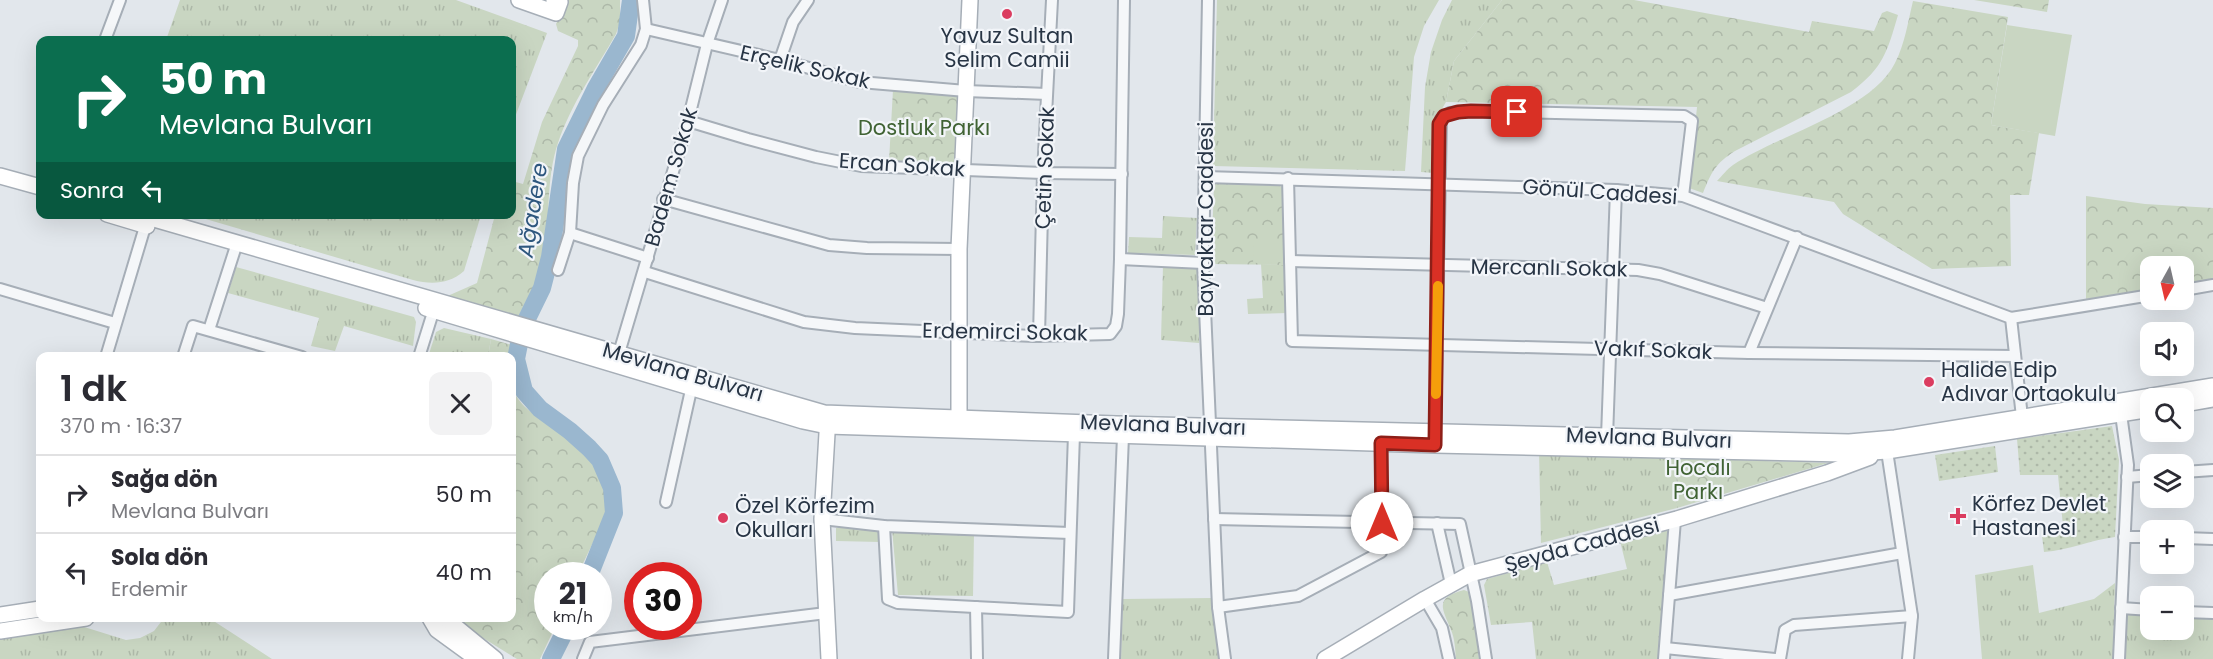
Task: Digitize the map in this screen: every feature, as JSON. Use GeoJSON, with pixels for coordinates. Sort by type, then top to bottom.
{"type":"FeatureCollection","features":[{"type":"Feature","properties":{"kind":"street"},"geometry":{"type":"LineString","coordinates":[[106,36],[120,0]]}},
{"type":"Feature","properties":{"kind":"street"},"geometry":{"type":"LineString","coordinates":[[519,0],[556,13],[560,2],[554,0]]}},
{"type":"Feature","properties":{"kind":"street"},"geometry":{"type":"LineString","coordinates":[[558,270],[570,233],[573,183],[578,156],[606,100],[636,54],[646,29],[643,0]]}},
{"type":"Feature","properties":{"kind":"street","name":"Badem Sokak"},"geometry":{"type":"LineString","coordinates":[[619,353],[645,272],[663,200],[688,121],[706,44],[722,0]]}},
{"type":"Feature","properties":{"kind":"street"},"geometry":{"type":"LineString","coordinates":[[780,60],[793,22],[808,0]]}},
{"type":"Feature","properties":{"kind":"street"},"geometry":{"type":"LineString","coordinates":[[959,424],[959,249],[970,0]]}},
{"type":"Feature","properties":{"kind":"street","name":"Çetin Sokak"},"geometry":{"type":"LineString","coordinates":[[1040,336],[1044,173],[1052,0]]}},
{"type":"Feature","properties":{"kind":"street","name":"Erdemirci Sokak"},"geometry":{"type":"LineString","coordinates":[[645,272],[804,322],[855,328],[959,333],[1040,336],[1110,334],[1116,326],[1118,314],[1124,0]]}},
{"type":"Feature","properties":{"kind":"street","name":"Bayraktar Caddesi"},"geometry":{"type":"LineString","coordinates":[[1208,0],[1203,263],[1218,607],[1225,659]]}},
{"type":"Feature","properties":{"kind":"street","name":"Erçelik Sokak"},"geometry":{"type":"LineString","coordinates":[[646,29],[780,60],[860,82],[966,91],[1047,94]]}},
{"type":"Feature","properties":{"kind":"street"},"geometry":{"type":"LineString","coordinates":[[1435,439],[1439,124],[1441,119],[1450,113],[1471,111],[1678,115],[1689,118],[1692,121],[1683,196]]}},
{"type":"Feature","properties":{"kind":"street","name":"Ercan Sokak"},"geometry":{"type":"LineString","coordinates":[[688,121],[771,145],[861,166],[1122,174]]}},
{"type":"Feature","properties":{"kind":"street"},"geometry":{"type":"LineString","coordinates":[[0,176],[36,186]]}},
{"type":"Feature","properties":{"kind":"street","name":"Gönül Caddesi"},"geometry":{"type":"LineString","coordinates":[[1204,177],[1616,190],[1683,196],[2011,318]]}},
{"type":"Feature","properties":{"kind":"street"},"geometry":{"type":"LineString","coordinates":[[1288,178],[1290,261]]}},
{"type":"Feature","properties":{"kind":"street"},"geometry":{"type":"LineString","coordinates":[[0,184],[36,194]]}},
{"type":"Feature","properties":{"kind":"street"},"geometry":{"type":"LineString","coordinates":[[1607,437],[1616,190]]}},
{"type":"Feature","properties":{"kind":"street"},"geometry":{"type":"LineString","coordinates":[[663,200],[829,245],[867,249],[959,249]]}},
{"type":"Feature","properties":{"kind":"street"},"geometry":{"type":"LineString","coordinates":[[107,352],[143,219]]}},
{"type":"Feature","properties":{"kind":"street","name":"Mevlana Bulvarı"},"geometry":{"type":"LineString","coordinates":[[143,219],[828,419],[1843,454],[2022,417],[2213,386]]}},
{"type":"Feature","properties":{"kind":"street"},"geometry":{"type":"LineString","coordinates":[[570,233],[648,258]]}},
{"type":"Feature","properties":{"kind":"street"},"geometry":{"type":"LineString","coordinates":[[1749,353],[1797,237]]}},
{"type":"Feature","properties":{"kind":"street"},"geometry":{"type":"LineString","coordinates":[[209,330],[236,247]]}},
{"type":"Feature","properties":{"kind":"street"},"geometry":{"type":"LineString","coordinates":[[1120,259],[1203,263]]}},
{"type":"Feature","properties":{"kind":"street","name":"Mercanlı Sokak"},"geometry":{"type":"LineString","coordinates":[[1290,261],[1613,269],[1660,274],[1767,308]]}},
{"type":"Feature","properties":{"kind":"street","name":"Vakıf Sokak"},"geometry":{"type":"LineString","coordinates":[[1290,261],[1292,340],[1749,353],[2014,356]]}},
{"type":"Feature","properties":{"kind":"street"},"geometry":{"type":"LineString","coordinates":[[2194,288],[2213,285]]}},
{"type":"Feature","properties":{"kind":"street"},"geometry":{"type":"LineString","coordinates":[[0,289],[115,323]]}},
{"type":"Feature","properties":{"kind":"street"},"geometry":{"type":"LineString","coordinates":[[2022,417],[2011,318],[2140,297]]}},
{"type":"Feature","properties":{"kind":"street"},"geometry":{"type":"LineString","coordinates":[[421,352],[435,305]]}},
{"type":"Feature","properties":{"kind":"street"},"geometry":{"type":"LineString","coordinates":[[185,352],[193,326],[285,352]]}},
{"type":"Feature","properties":{"kind":"street","name":"Mevlana Bulvarı"},"geometry":{"type":"LineString","coordinates":[[544,337],[619,353],[693,381]]}},
{"type":"Feature","properties":{"kind":"street"},"geometry":{"type":"LineString","coordinates":[[666,502],[693,381]]}},
{"type":"Feature","properties":{"kind":"street"},"geometry":{"type":"LineString","coordinates":[[2194,402],[2213,399]]}},
{"type":"Feature","properties":{"kind":"street","name":"Mevlana Bulvarı"},"geometry":{"type":"LineString","coordinates":[[959,424],[1074,434],[1124,436],[1210,432],[1381,443],[1435,439],[1607,437],[1850,442],[1886,445],[2140,411]]}},
{"type":"Feature","properties":{"kind":"street"},"geometry":{"type":"LineString","coordinates":[[2120,659],[2128,454],[2121,414]]}},
{"type":"Feature","properties":{"kind":"street"},"geometry":{"type":"LineString","coordinates":[[828,419],[822,519],[829,659]]}},
{"type":"Feature","properties":{"kind":"street"},"geometry":{"type":"LineString","coordinates":[[884,526],[888,599],[898,603],[1068,612],[1074,434]]}},
{"type":"Feature","properties":{"kind":"street"},"geometry":{"type":"LineString","coordinates":[[1114,659],[1124,436]]}},
{"type":"Feature","properties":{"kind":"street"},"geometry":{"type":"LineString","coordinates":[[1218,607],[1284,598],[1307,592],[1381,552],[1381,443]]}},
{"type":"Feature","properties":{"kind":"street"},"geometry":{"type":"LineString","coordinates":[[1886,445],[1912,616],[1908,659]]}},
{"type":"Feature","properties":{"kind":"street","name":"Şeyda Caddesi"},"geometry":{"type":"LineString","coordinates":[[1325,659],[1470,574],[1675,520],[1827,474],[1886,445]]}},
{"type":"Feature","properties":{"kind":"street"},"geometry":{"type":"LineString","coordinates":[[2194,471],[2213,470]]}},
{"type":"Feature","properties":{"kind":"street"},"geometry":{"type":"LineString","coordinates":[[2127,477],[2140,476]]}},
{"type":"Feature","properties":{"kind":"street"},"geometry":{"type":"LineString","coordinates":[[822,519],[884,526],[1070,533]]}},
{"type":"Feature","properties":{"kind":"street"},"geometry":{"type":"LineString","coordinates":[[1214,519],[1460,524],[1477,601],[1486,659]]}},
{"type":"Feature","properties":{"kind":"street"},"geometry":{"type":"LineString","coordinates":[[1675,520],[1665,653],[1775,659]]}},
{"type":"Feature","properties":{"kind":"street"},"geometry":{"type":"LineString","coordinates":[[1437,523],[1451,584]]}},
{"type":"Feature","properties":{"kind":"street"},"geometry":{"type":"LineString","coordinates":[[2124,537],[2140,537]]}},
{"type":"Feature","properties":{"kind":"street"},"geometry":{"type":"LineString","coordinates":[[2194,538],[2213,538]]}},
{"type":"Feature","properties":{"kind":"street"},"geometry":{"type":"LineString","coordinates":[[1669,595],[1902,553]]}},
{"type":"Feature","properties":{"kind":"street"},"geometry":{"type":"LineString","coordinates":[[1425,599],[1442,628],[1449,659]]}},
{"type":"Feature","properties":{"kind":"street"},"geometry":{"type":"LineString","coordinates":[[976,607],[977,659]]}},
{"type":"Feature","properties":{"kind":"street"},"geometry":{"type":"LineString","coordinates":[[2121,609],[2140,610]]}},
{"type":"Feature","properties":{"kind":"street"},"geometry":{"type":"LineString","coordinates":[[0,615],[36,610]]}},
{"type":"Feature","properties":{"kind":"street"},"geometry":{"type":"LineString","coordinates":[[2194,612],[2213,613]]}},
{"type":"Feature","properties":{"kind":"street"},"geometry":{"type":"LineString","coordinates":[[583,659],[590,642],[826,613]]}},
{"type":"Feature","properties":{"kind":"street"},"geometry":{"type":"LineString","coordinates":[[1780,659],[1785,630],[1794,625],[1912,616]]}},
{"type":"Feature","properties":{"kind":"street"},"geometry":{"type":"LineString","coordinates":[[0,631],[60,622]]}},
{"type":"Feature","properties":{"kind":"street"},"geometry":{"type":"LineString","coordinates":[[432,622],[437,630],[477,659]]}},
{"type":"Feature","properties":{"kind":"street"},"geometry":{"type":"LineString","coordinates":[[450,622],[495,659]]}},
{"type":"Feature","properties":{"kind":"green space"},"geometry":{"type":"Polygon","coordinates":[[[180,0],[456,0],[547,33],[516,114],[516,36],[167,36],[180,0]]]}},
{"type":"Feature","properties":{"kind":"green space"},"geometry":{"type":"Polygon","coordinates":[[[568,0],[620,0],[620,22],[616,34],[577,101],[558,143],[551,172],[543,261],[532,291],[517,319],[443,298],[477,283],[494,219],[516,219],[516,182],[523,184],[542,122],[578,46],[578,40],[558,31],[556,24],[568,0]]]}},
{"type":"Feature","properties":{"kind":"green space"},"geometry":{"type":"Polygon","coordinates":[[[1217,0],[1439,0],[1424,26],[1414,57],[1405,171],[1213,166],[1217,0]]]}},
{"type":"Feature","properties":{"kind":"green space"},"geometry":{"type":"Polygon","coordinates":[[[1452,0],[1502,0],[1454,61],[1446,102],[1437,117],[1434,173],[1421,172],[1425,87],[1431,52],[1452,0]]]}},
{"type":"Feature","properties":{"kind":"green space"},"geometry":{"type":"Polygon","coordinates":[[[1502,0],[1634,0],[1809,32],[1812,21],[1874,31],[1882,13],[1887,11],[1898,15],[1883,58],[1871,75],[1851,92],[1735,151],[1715,169],[1703,193],[1689,188],[1697,107],[1446,102],[1454,61],[1502,0]]]}},
{"type":"Feature","properties":{"kind":"green space"},"geometry":{"type":"Polygon","coordinates":[[[1974,0],[2049,0],[2047,12],[1974,0]]]}},
{"type":"Feature","properties":{"kind":"green space"},"geometry":{"type":"Polygon","coordinates":[[[1913,1],[2008,17],[1991,125],[2039,133],[2029,195],[2010,195],[2011,266],[1932,269],[1843,214],[1834,202],[1717,181],[1733,165],[1845,108],[1866,95],[1883,80],[1895,63],[1901,48],[1913,1]]]}},
{"type":"Feature","properties":{"kind":"green space"},"geometry":{"type":"Polygon","coordinates":[[[2007,25],[2072,35],[2055,136],[1991,125],[2007,25]]]}},
{"type":"Feature","properties":{"kind":"green space","name":"Dostluk Parkı"},"geometry":{"type":"Polygon","coordinates":[[[893,90],[959,94],[956,164],[889,161],[893,90]]]}},
{"type":"Feature","properties":{"kind":"green space"},"geometry":{"type":"Polygon","coordinates":[[[1217,181],[1275,182],[1284,189],[1286,265],[1211,264],[1214,186],[1217,181]]]}},
{"type":"Feature","properties":{"kind":"green space"},"geometry":{"type":"Polygon","coordinates":[[[2086,196],[2145,204],[2213,208],[2213,279],[2194,282],[2194,256],[2140,256],[2140,291],[2086,299],[2086,196]]]}},
{"type":"Feature","properties":{"kind":"green space"},"geometry":{"type":"Polygon","coordinates":[[[1163,216],[1197,218],[1195,255],[1128,253],[1129,237],[1162,238],[1163,216]]]}},
{"type":"Feature","properties":{"kind":"green space"},"geometry":{"type":"Polygon","coordinates":[[[206,219],[480,219],[464,271],[446,281],[427,283],[206,219]]]}},
{"type":"Feature","properties":{"kind":"green space"},"geometry":{"type":"Polygon","coordinates":[[[1254,245],[1283,245],[1284,262],[1253,263],[1254,245]]]}},
{"type":"Feature","properties":{"kind":"green space"},"geometry":{"type":"Polygon","coordinates":[[[1261,264],[1286,265],[1288,313],[1248,314],[1247,299],[1263,298],[1261,264]]]}},
{"type":"Feature","properties":{"kind":"green space"},"geometry":{"type":"Polygon","coordinates":[[[1163,266],[1199,268],[1199,343],[1161,340],[1163,266]]]}},
{"type":"Feature","properties":{"kind":"green space"},"geometry":{"type":"Polygon","coordinates":[[[236,267],[414,317],[416,322],[413,346],[344,326],[335,351],[311,346],[319,318],[228,293],[236,267]]]}},
{"type":"Feature","properties":{"kind":"green space"},"geometry":{"type":"Polygon","coordinates":[[[444,328],[491,339],[489,352],[430,352],[436,332],[444,328]]]}},
{"type":"Feature","properties":{"kind":"green space"},"geometry":{"type":"Polygon","coordinates":[[[491,339],[512,345],[512,352],[489,352],[491,339]]]}},
{"type":"Feature","properties":{"kind":"green space"},"geometry":{"type":"Polygon","coordinates":[[[516,395],[534,415],[569,439],[587,457],[601,477],[607,499],[600,527],[584,562],[534,562],[534,640],[549,640],[540,659],[517,659],[457,622],[516,622],[516,395]]]}},
{"type":"Feature","properties":{"kind":"green space"},"geometry":{"type":"Polygon","coordinates":[[[2112,426],[2119,460],[2115,537],[2044,552],[2041,528],[2063,526],[2058,475],[2020,475],[2017,439],[2112,426]]]}},
{"type":"Feature","properties":{"kind":"green space"},"geometry":{"type":"Polygon","coordinates":[[[1995,446],[1998,472],[1939,481],[1935,455],[1995,446]]]}},
{"type":"Feature","properties":{"kind":"green space"},"geometry":{"type":"Polygon","coordinates":[[[1539,451],[1676,458],[1677,508],[1541,543],[1539,451]]]}},
{"type":"Feature","properties":{"kind":"green space","name":"Hocalı Parkı"},"geometry":{"type":"Polygon","coordinates":[[[1676,458],[1828,463],[1677,508],[1676,458]]]}},
{"type":"Feature","properties":{"kind":"green space"},"geometry":{"type":"Polygon","coordinates":[[[1670,527],[1659,659],[1536,659],[1532,622],[1491,625],[1484,585],[1487,579],[1547,562],[1554,585],[1627,569],[1620,541],[1670,527]]]}},
{"type":"Feature","properties":{"kind":"green space"},"geometry":{"type":"Polygon","coordinates":[[[836,528],[879,529],[880,542],[836,541],[836,528]]]}},
{"type":"Feature","properties":{"kind":"green space"},"geometry":{"type":"Polygon","coordinates":[[[892,529],[974,533],[973,596],[898,595],[892,529]]]}},
{"type":"Feature","properties":{"kind":"green space"},"geometry":{"type":"Polygon","coordinates":[[[2033,565],[2039,613],[2094,599],[2115,583],[2113,659],[1982,659],[1975,575],[2033,565]]]}},
{"type":"Feature","properties":{"kind":"green space"},"geometry":{"type":"Polygon","coordinates":[[[1464,590],[1469,592],[1473,599],[1479,659],[1456,659],[1453,637],[1443,610],[1444,601],[1448,597],[1464,590]]]}},
{"type":"Feature","properties":{"kind":"green space"},"geometry":{"type":"Polygon","coordinates":[[[1212,598],[1220,659],[1121,659],[1123,599],[1212,598]]]}},
{"type":"Feature","properties":{"kind":"green space"},"geometry":{"type":"Polygon","coordinates":[[[2121,608],[2140,609],[2140,640],[2194,640],[2194,612],[2213,613],[2213,659],[2119,659],[2121,608]]]}},
{"type":"Feature","properties":{"kind":"green space"},"geometry":{"type":"Polygon","coordinates":[[[161,622],[215,622],[272,659],[0,659],[0,636],[81,626],[126,640],[140,638],[154,631],[161,622]]]}},
{"type":"Feature","properties":{"kind":"waterway","name":"Ağadere"},"geometry":{"type":"LineString","coordinates":[[595,562],[614,513],[612,488],[600,460],[570,431],[540,409],[524,391],[516,359],[522,329],[542,288],[550,257],[566,149],[596,88],[626,36],[631,0]]}},
{"type":"Feature","properties":{"kind":"waterway","name":"Ağadere"},"geometry":{"type":"LineString","coordinates":[[551,659],[560,640]]}},
{"type":"Feature","properties":{"kind":"slow traffic"},"geometry":{"type":"LineString","coordinates":[[1436,394],[1438,286]]}},
{"type":"Feature","properties":{"kind":"place","name":"Yavuz Sultan Selim Camii"},"geometry":{"type":"Point","coordinates":[1007,14]}},
{"type":"Feature","properties":{"kind":"place","name":"Halide Edip Adıvar Ortaokulu"},"geometry":{"type":"Point","coordinates":[1929,382]}},
{"type":"Feature","properties":{"kind":"place","name":"Körfez Devlet Hastanesi"},"geometry":{"type":"Point","coordinates":[1958,516]}},
{"type":"Feature","properties":{"kind":"place","name":"Özel Körfezim Okulları"},"geometry":{"type":"Point","coordinates":[723,518]}},
{"type":"Feature","properties":{"kind":"route"},"geometry":{"type":"LineString","coordinates":[[1382,523],[1381,443],[1435,445],[1439,124],[1441,119],[1450,113],[1517,112]]}}]}
